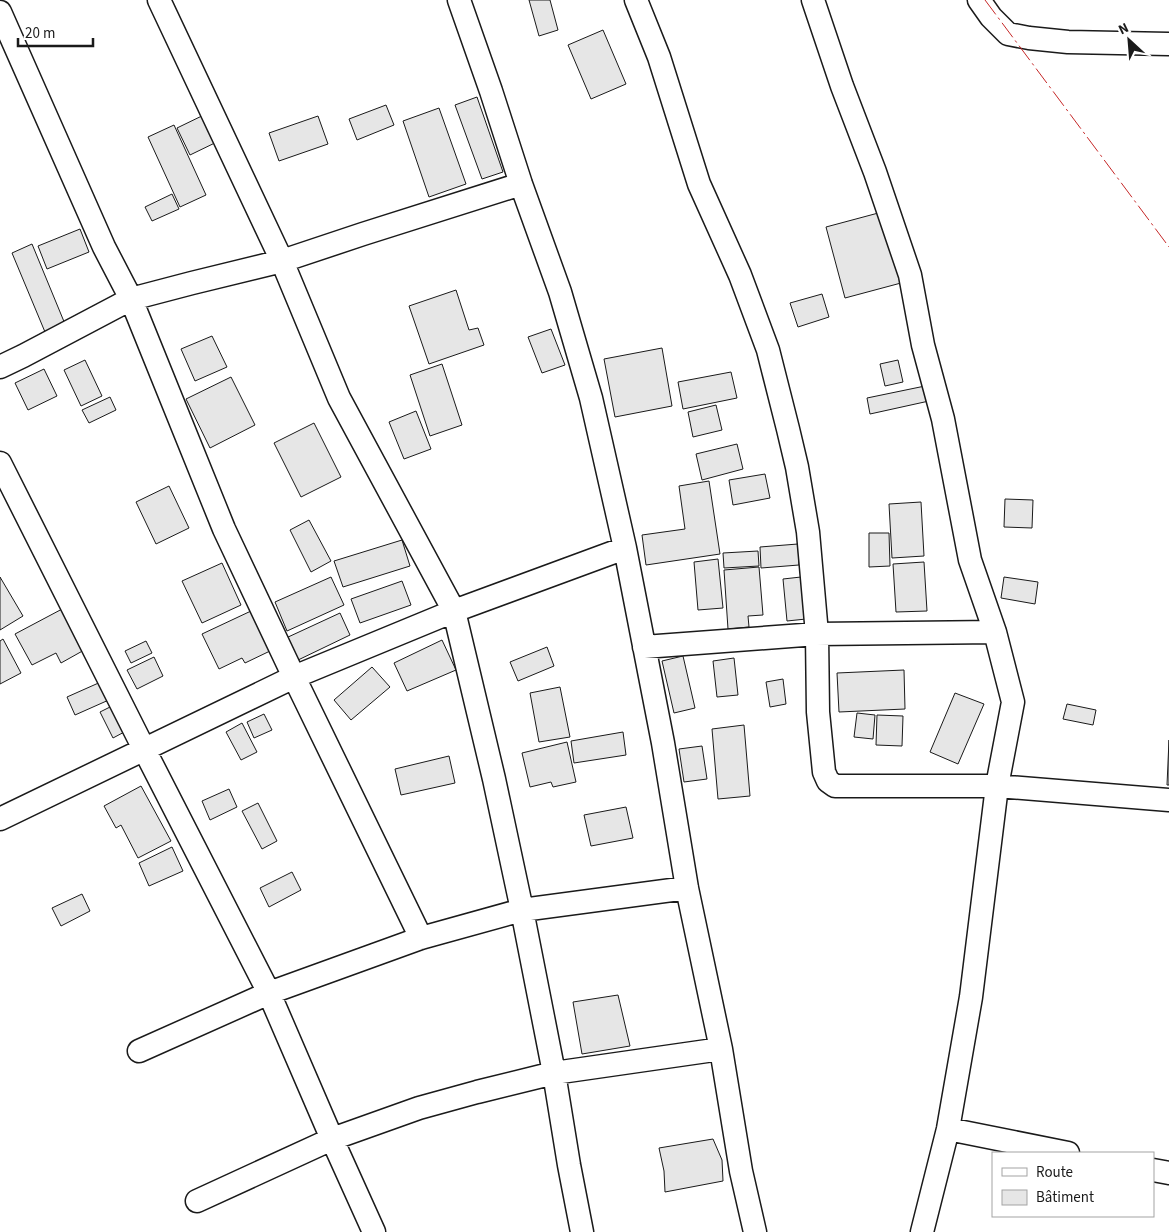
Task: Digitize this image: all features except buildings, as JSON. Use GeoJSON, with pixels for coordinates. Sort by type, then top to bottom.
{"type":"FeatureCollection","features":[{"type":"Feature","properties":{"kind":"street"},"geometry":{"type":"LineString","coordinates":[[159,0],[282,261],[339,398],[454,611],[494,779],[522,910],[554,1073],[582,1232]]}},
{"type":"Feature","properties":{"kind":"street"},"geometry":{"type":"LineString","coordinates":[[459,0],[521,184],[560,292],[591,398],[625,548],[663,743],[686,888],[721,1049],[741,1171],[755,1232]]}},
{"type":"Feature","properties":{"kind":"street"},"geometry":{"type":"LineString","coordinates":[[636,0],[659,57],[699,184],[740,275],[768,350],[797,467],[808,532],[817,634],[818,712],[824,772],[828,781],[835,786],[996,786],[1169,800]]}},
{"type":"Feature","properties":{"kind":"street"},"geometry":{"type":"LineString","coordinates":[[813,0],[910,275],[923,345],[944,420],[970,560],[995,632],[1013,702],[996,786],[971,997],[948,1129],[922,1232]]}},
{"type":"Feature","properties":{"kind":"street"},"geometry":{"type":"LineString","coordinates":[[980,0],[991,17],[1008,34],[1068,42],[1169,44]]}},
{"type":"Feature","properties":{"kind":"street"},"geometry":{"type":"LineString","coordinates":[[0,12],[104,247],[132,299],[224,529],[421,938]]}},
{"type":"Feature","properties":{"kind":"street"},"geometry":{"type":"LineString","coordinates":[[0,366],[132,299],[282,261],[521,184]]}},
{"type":"Feature","properties":{"kind":"street"},"geometry":{"type":"LineString","coordinates":[[0,463],[269,993],[374,1232]]}},
{"type":"Feature","properties":{"kind":"street"},"geometry":{"type":"LineString","coordinates":[[0,819],[294,677],[454,611],[625,548]]}},
{"type":"Feature","properties":{"kind":"street"},"geometry":{"type":"LineString","coordinates":[[644,647],[817,634],[995,632]]}},
{"type":"Feature","properties":{"kind":"street"},"geometry":{"type":"LineString","coordinates":[[139,1052],[269,993],[421,938],[522,910],[686,888]]}},
{"type":"Feature","properties":{"kind":"street"},"geometry":{"type":"LineString","coordinates":[[197,1201],[332,1138],[419,1108],[554,1073],[721,1049]]}},
{"type":"Feature","properties":{"kind":"street"},"geometry":{"type":"LineString","coordinates":[[948,1129],[1063,1152]]}},
{"type":"Feature","properties":{"kind":"street"},"geometry":{"type":"LineString","coordinates":[[1154,1170],[1169,1173]]}},
{"type":"Feature","properties":{"kind":"power"},"geometry":{"type":"LineString","coordinates":[[985,0],[1169,247]]}}]}
